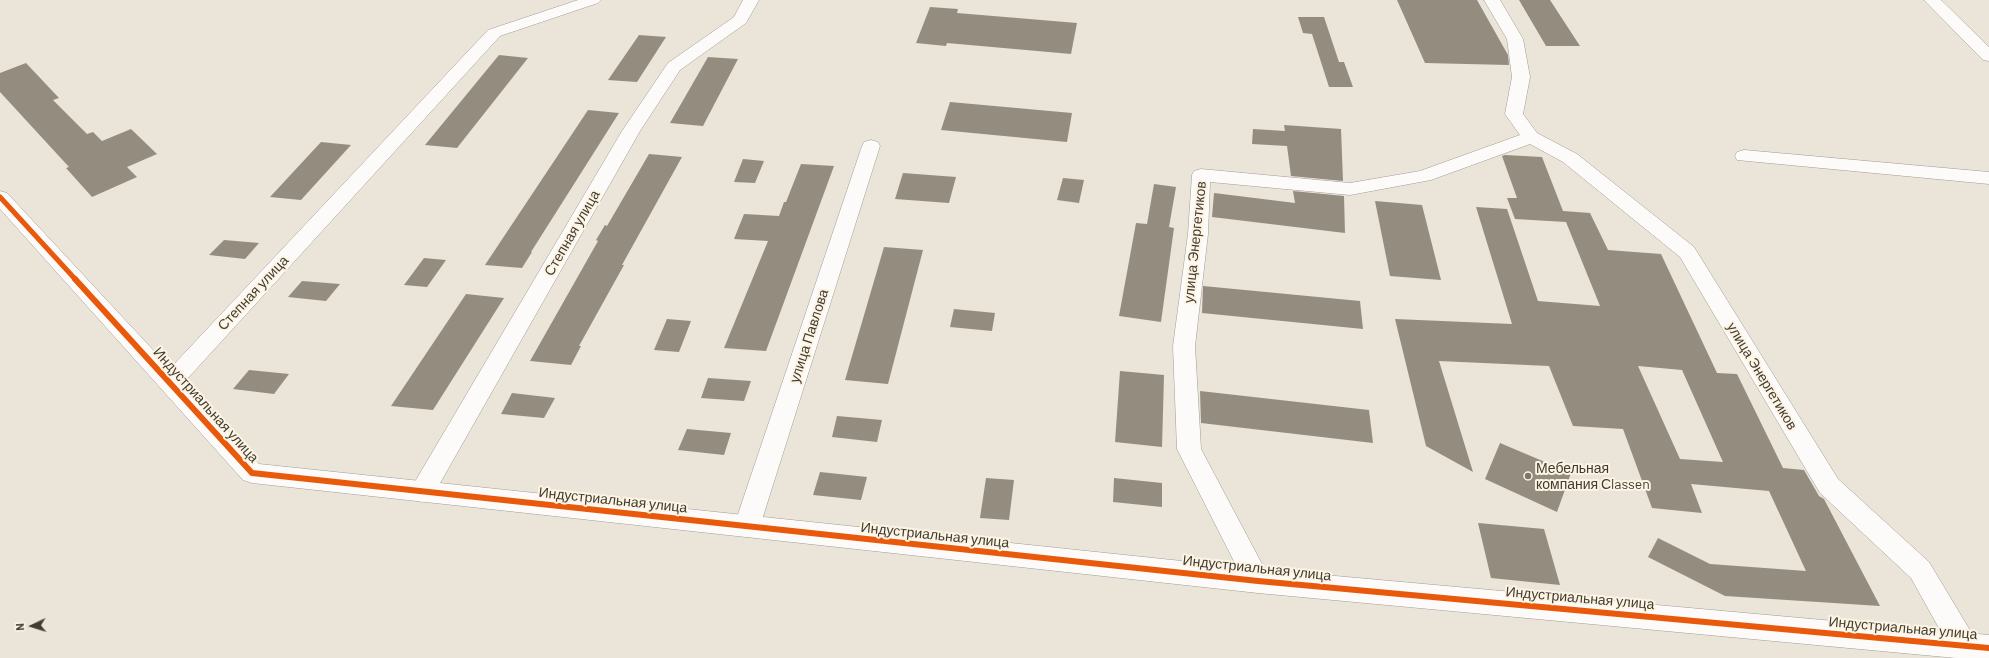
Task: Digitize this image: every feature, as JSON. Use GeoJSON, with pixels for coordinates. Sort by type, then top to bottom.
{"type":"FeatureCollection","features":[{"type":"Feature","properties":{"kind":"street","name":"Степная улица"},"geometry":{"type":"LineString","coordinates":[[170,383],[494,33],[593,0]]}},
{"type":"Feature","properties":{"kind":"street","name":"Степная улица"},"geometry":{"type":"LineString","coordinates":[[422,492],[631,131],[674,67],[740,20],[751,0]]}},
{"type":"Feature","properties":{"kind":"street","name":"улица Энергетиков"},"geometry":{"type":"LineString","coordinates":[[1492,0],[1516,39],[1521,77],[1514,114],[1531,136],[1570,158],[1687,252],[1829,486],[1920,570],[1977,647]]}},
{"type":"Feature","properties":{"kind":"street"},"geometry":{"type":"LineString","coordinates":[[1932,0],[1989,56]]}},
{"type":"Feature","properties":{"kind":"street","name":"улица Энергетиков"},"geometry":{"type":"LineString","coordinates":[[1258,581],[1189,449],[1184,346],[1198,234],[1201,175],[1350,189],[1424,176],[1531,136]]}},
{"type":"Feature","properties":{"kind":"street","name":"улица Павлова"},"geometry":{"type":"LineString","coordinates":[[747,526],[871,146]]}},
{"type":"Feature","properties":{"kind":"street"},"geometry":{"type":"LineString","coordinates":[[1744,156],[1989,178]]}},
{"type":"Feature","properties":{"kind":"street","name":"Индустриальная улица"},"geometry":{"type":"LineString","coordinates":[[0,197],[252,474],[1258,581],[1977,647]]}},
{"type":"Feature","properties":{"kind":"building"},"geometry":{"type":"Polygon","coordinates":[[[1397,0],[1477,0],[1508,55],[1509,65],[1425,63],[1397,0]]]}},
{"type":"Feature","properties":{"kind":"building"},"geometry":{"type":"Polygon","coordinates":[[[1519,0],[1550,0],[1580,46],[1546,46],[1519,0]]]}},
{"type":"Feature","properties":{"kind":"building"},"geometry":{"type":"Polygon","coordinates":[[[930,7],[958,9],[957,13],[1077,23],[1071,54],[947,43],[946,46],[916,43],[930,7]]]}},
{"type":"Feature","properties":{"kind":"building"},"geometry":{"type":"Polygon","coordinates":[[[1298,17],[1324,17],[1339,62],[1344,62],[1353,87],[1329,87],[1312,34],[1303,33],[1298,17]]]}},
{"type":"Feature","properties":{"kind":"building"},"geometry":{"type":"Polygon","coordinates":[[[639,35],[666,37],[637,82],[608,80],[639,35]]]}},
{"type":"Feature","properties":{"kind":"building"},"geometry":{"type":"Polygon","coordinates":[[[499,55],[528,58],[457,148],[425,145],[499,55]]]}},
{"type":"Feature","properties":{"kind":"building"},"geometry":{"type":"Polygon","coordinates":[[[708,57],[738,59],[703,126],[670,123],[708,57]]]}},
{"type":"Feature","properties":{"kind":"building"},"geometry":{"type":"Polygon","coordinates":[[[26,63],[59,98],[53,100],[87,134],[93,132],[102,141],[131,129],[157,154],[127,167],[137,177],[92,197],[66,168],[69,167],[0,92],[0,73],[26,63]]]}},
{"type":"Feature","properties":{"kind":"building"},"geometry":{"type":"Polygon","coordinates":[[[950,102],[1072,113],[1067,142],[941,130],[950,102]]]}},
{"type":"Feature","properties":{"kind":"building"},"geometry":{"type":"Polygon","coordinates":[[[588,110],[619,113],[522,268],[485,265],[588,110]]]}},
{"type":"Feature","properties":{"kind":"building"},"geometry":{"type":"Polygon","coordinates":[[[1284,125],[1341,129],[1343,181],[1291,176],[1287,146],[1252,144],[1253,129],[1285,131],[1284,125]]]}},
{"type":"Feature","properties":{"kind":"building"},"geometry":{"type":"Polygon","coordinates":[[[321,142],[351,145],[301,200],[270,197],[321,142]]]}},
{"type":"Feature","properties":{"kind":"building"},"geometry":{"type":"Polygon","coordinates":[[[649,154],[682,157],[622,265],[624,265],[579,346],[581,346],[571,365],[530,361],[598,241],[596,240],[605,225],[607,226],[649,154]]]}},
{"type":"Feature","properties":{"kind":"building"},"geometry":{"type":"Polygon","coordinates":[[[1502,156],[1542,157],[1563,211],[1590,213],[1608,250],[1661,254],[1717,373],[1737,374],[1783,468],[1804,470],[1819,496],[1824,499],[1880,606],[1725,596],[1648,557],[1658,538],[1710,564],[1806,571],[1769,491],[1691,484],[1702,513],[1652,508],[1623,429],[1573,426],[1549,366],[1439,361],[1473,472],[1426,446],[1395,319],[1512,324],[1476,207],[1507,209],[1538,301],[1600,306],[1566,222],[1515,219],[1507,198],[1517,198],[1502,156]],[[1638,366],[1680,459],[1723,462],[1682,370],[1638,366]]]}},
{"type":"Feature","properties":{"kind":"building"},"geometry":{"type":"Polygon","coordinates":[[[743,159],[764,161],[755,183],[734,182],[743,159]]]}},
{"type":"Feature","properties":{"kind":"building"},"geometry":{"type":"Polygon","coordinates":[[[801,164],[834,166],[766,351],[724,348],[768,241],[734,239],[744,214],[779,216],[801,164]]]}},
{"type":"Feature","properties":{"kind":"building"},"geometry":{"type":"Polygon","coordinates":[[[903,173],[956,177],[949,203],[895,199],[903,173]]]}},
{"type":"Feature","properties":{"kind":"building"},"geometry":{"type":"Polygon","coordinates":[[[1063,178],[1084,180],[1079,203],[1057,200],[1063,178]]]}},
{"type":"Feature","properties":{"kind":"building"},"geometry":{"type":"Polygon","coordinates":[[[1154,184],[1176,187],[1169,227],[1174,228],[1161,322],[1119,316],[1136,223],[1147,224],[1154,184]]]}},
{"type":"Feature","properties":{"kind":"building"},"geometry":{"type":"Polygon","coordinates":[[[1293,191],[1344,196],[1345,233],[1212,217],[1214,193],[1295,203],[1293,191]]]}},
{"type":"Feature","properties":{"kind":"building"},"geometry":{"type":"Polygon","coordinates":[[[1375,201],[1422,205],[1441,280],[1390,276],[1375,201]]]}},
{"type":"Feature","properties":{"kind":"building"},"geometry":{"type":"Polygon","coordinates":[[[224,240],[259,243],[245,259],[209,255],[224,240]]]}},
{"type":"Feature","properties":{"kind":"building"},"geometry":{"type":"Polygon","coordinates":[[[884,247],[923,250],[888,384],[845,380],[884,247]]]}},
{"type":"Feature","properties":{"kind":"building"},"geometry":{"type":"Polygon","coordinates":[[[424,258],[446,260],[427,287],[404,285],[424,258]]]}},
{"type":"Feature","properties":{"kind":"building"},"geometry":{"type":"Polygon","coordinates":[[[302,281],[340,284],[326,301],[288,297],[302,281]]]}},
{"type":"Feature","properties":{"kind":"building"},"geometry":{"type":"Polygon","coordinates":[[[1203,286],[1360,301],[1363,329],[1202,313],[1203,286]]]}},
{"type":"Feature","properties":{"kind":"building"},"geometry":{"type":"Polygon","coordinates":[[[466,294],[504,298],[433,410],[391,406],[466,294]]]}},
{"type":"Feature","properties":{"kind":"building"},"geometry":{"type":"Polygon","coordinates":[[[954,309],[995,313],[992,331],[950,327],[954,309]]]}},
{"type":"Feature","properties":{"kind":"building"},"geometry":{"type":"Polygon","coordinates":[[[667,319],[691,321],[679,352],[654,350],[667,319]]]}},
{"type":"Feature","properties":{"kind":"building"},"geometry":{"type":"Polygon","coordinates":[[[249,370],[289,374],[274,394],[233,389],[249,370]]]}},
{"type":"Feature","properties":{"kind":"building"},"geometry":{"type":"Polygon","coordinates":[[[1120,371],[1164,375],[1162,447],[1115,442],[1120,371]]]}},
{"type":"Feature","properties":{"kind":"building"},"geometry":{"type":"Polygon","coordinates":[[[708,378],[751,381],[744,401],[701,398],[708,378]]]}},
{"type":"Feature","properties":{"kind":"building"},"geometry":{"type":"Polygon","coordinates":[[[1200,391],[1369,410],[1373,443],[1201,423],[1200,391]]]}},
{"type":"Feature","properties":{"kind":"building"},"geometry":{"type":"Polygon","coordinates":[[[512,393],[555,398],[544,418],[501,414],[512,393]]]}},
{"type":"Feature","properties":{"kind":"building"},"geometry":{"type":"Polygon","coordinates":[[[837,416],[882,420],[877,442],[832,437],[837,416]]]}},
{"type":"Feature","properties":{"kind":"building"},"geometry":{"type":"Polygon","coordinates":[[[687,429],[731,433],[724,455],[678,450],[687,429]]]}},
{"type":"Feature","properties":{"kind":"building","name":"Мебельная компания Сlassen"},"geometry":{"type":"Polygon","coordinates":[[[1500,443],[1571,473],[1557,512],[1485,479],[1500,443]]]}},
{"type":"Feature","properties":{"kind":"building"},"geometry":{"type":"Polygon","coordinates":[[[820,472],[867,477],[861,500],[813,495],[820,472]]]}},
{"type":"Feature","properties":{"kind":"building"},"geometry":{"type":"Polygon","coordinates":[[[986,478],[1014,480],[1009,520],[980,518],[986,478]]]}},
{"type":"Feature","properties":{"kind":"building"},"geometry":{"type":"Polygon","coordinates":[[[1114,478],[1162,483],[1162,507],[1113,502],[1114,478]]]}},
{"type":"Feature","properties":{"kind":"building"},"geometry":{"type":"Polygon","coordinates":[[[1478,523],[1544,529],[1560,585],[1491,578],[1478,523]]]}},
{"type":"Feature","properties":{"kind":"cycle path"},"geometry":{"type":"LineString","coordinates":[[0,197],[252,473],[1258,581],[1989,648]]}},
{"type":"Feature","properties":{"kind":"place","name":"Мебельная компания Сlassen"},"geometry":{"type":"Point","coordinates":[1528,476]}}]}
